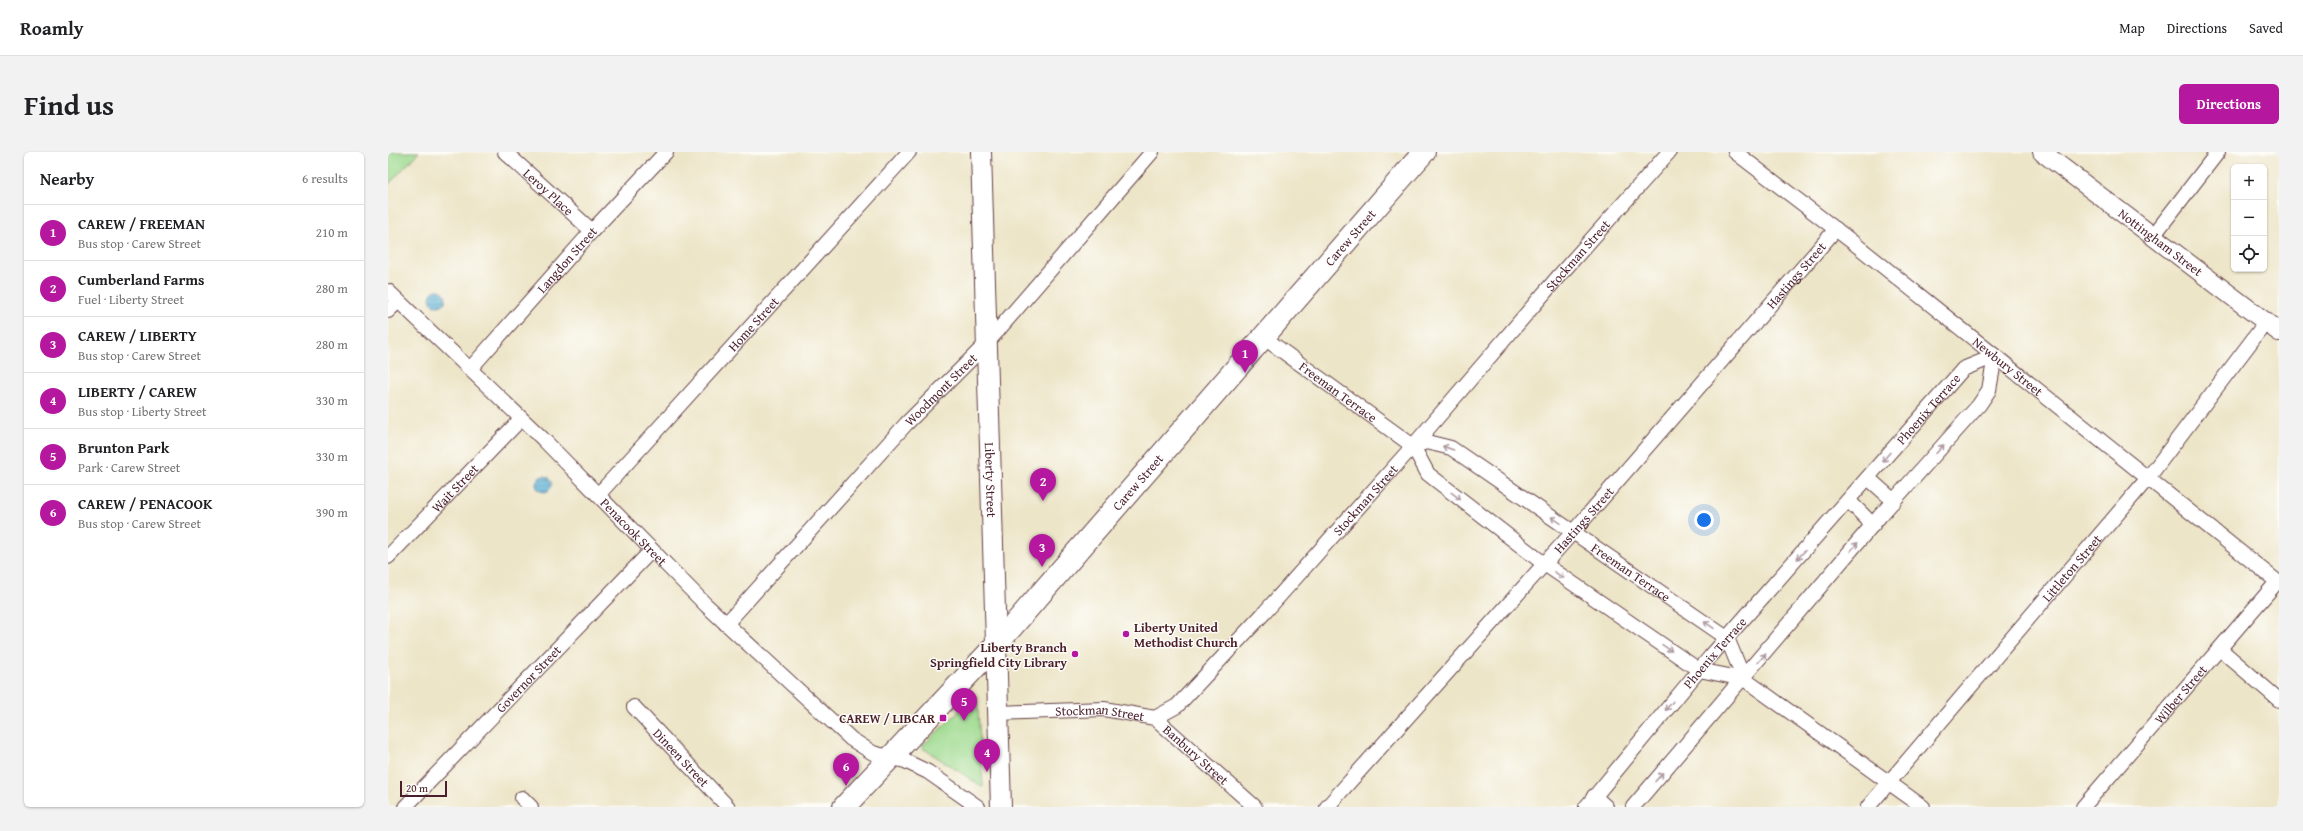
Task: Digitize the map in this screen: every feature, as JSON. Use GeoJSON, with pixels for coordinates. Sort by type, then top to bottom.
{"type":"FeatureCollection","features":[{"type":"Feature","properties":{"kind":"main road","name":"Liberty Street"},"geometry":{"type":"LineString","coordinates":[[981,152],[1001,807]]}},
{"type":"Feature","properties":{"kind":"main road","name":"Carew Street"},"geometry":{"type":"LineString","coordinates":[[844,807],[997,644],[1424,152]]}},
{"type":"Feature","properties":{"kind":"street","name":"Leroy Place"},"geometry":{"type":"LineString","coordinates":[[505,152],[592,231]]}},
{"type":"Feature","properties":{"kind":"street","name":"Langdon Street"},"geometry":{"type":"LineString","coordinates":[[470,369],[592,231],[666,152]]}},
{"type":"Feature","properties":{"kind":"street","name":"Home Street"},"geometry":{"type":"LineString","coordinates":[[598,495],[909,152]]}},
{"type":"Feature","properties":{"kind":"street","name":"Woodmont Street"},"geometry":{"type":"LineString","coordinates":[[726,624],[906,424],[987,343],[1152,152]]}},
{"type":"Feature","properties":{"kind":"street","name":"Stockman Street"},"geometry":{"type":"LineString","coordinates":[[999,713],[1104,709],[1155,718],[1177,706],[1265,612],[1413,446],[1558,277],[1669,152]]}},
{"type":"Feature","properties":{"kind":"street","name":"Newbury Street"},"geometry":{"type":"LineString","coordinates":[[1735,152],[1836,229],[2278,583]]}},
{"type":"Feature","properties":{"kind":"street","name":"Nottingham Street"},"geometry":{"type":"LineString","coordinates":[[2042,152],[2272,327]]}},
{"type":"Feature","properties":{"kind":"street"},"geometry":{"type":"LineString","coordinates":[[2154,236],[2218,152]]}},
{"type":"Feature","properties":{"kind":"street","name":"Hastings Street"},"geometry":{"type":"LineString","coordinates":[[1327,807],[1419,706],[1543,564],[1573,532],[1836,229]]}},
{"type":"Feature","properties":{"kind":"street","name":"Penacook Street"},"geometry":{"type":"LineString","coordinates":[[391,301],[470,369],[726,624],[851,739],[873,753],[891,756],[928,772],[978,807]]}},
{"type":"Feature","properties":{"kind":"street","name":"Littleton Street"},"geometry":{"type":"LineString","coordinates":[[1868,807],[2148,478],[2272,327]]}},
{"type":"Feature","properties":{"kind":"street","name":"Freeman Terrace"},"geometry":{"type":"LineString","coordinates":[[1263,337],[1413,446],[1428,474],[1543,564],[1699,670],[1744,679],[1923,807]]}},
{"type":"Feature","properties":{"kind":"street"},"geometry":{"type":"LineString","coordinates":[[1634,807],[1873,525],[1979,405],[1989,390],[1995,356]]}},
{"type":"Feature","properties":{"kind":"street","name":"Phoenix Terrace"},"geometry":{"type":"LineString","coordinates":[[1590,801],[1699,670],[1849,501],[1963,369],[1995,356]]}},
{"type":"Feature","properties":{"kind":"street","name":"Wait Street"},"geometry":{"type":"LineString","coordinates":[[388,557],[521,419]]}},
{"type":"Feature","properties":{"kind":"street","name":"Freeman Terrace"},"geometry":{"type":"LineString","coordinates":[[1413,446],[1427,442],[1451,448],[1728,638]]}},
{"type":"Feature","properties":{"kind":"street"},"geometry":{"type":"LineString","coordinates":[[1868,478],[1894,501]]}},
{"type":"Feature","properties":{"kind":"street"},"geometry":{"type":"LineString","coordinates":[[1849,501],[1873,525]]}},
{"type":"Feature","properties":{"kind":"street","name":"Governor Street"},"geometry":{"type":"LineString","coordinates":[[405,807],[652,550]]}},
{"type":"Feature","properties":{"kind":"street","name":"Wilber Street"},"geometry":{"type":"LineString","coordinates":[[2083,807],[2278,583]]}},
{"type":"Feature","properties":{"kind":"street"},"geometry":{"type":"LineString","coordinates":[[1728,638],[1744,679]]}},
{"type":"Feature","properties":{"kind":"street"},"geometry":{"type":"LineString","coordinates":[[2220,649],[2279,700]]}},
{"type":"Feature","properties":{"kind":"street","name":"Dineen Street"},"geometry":{"type":"LineString","coordinates":[[634,707],[728,807]]}},
{"type":"Feature","properties":{"kind":"street","name":"Banbury Street"},"geometry":{"type":"LineString","coordinates":[[1155,718],[1255,807]]}},
{"type":"Feature","properties":{"kind":"street"},"geometry":{"type":"LineString","coordinates":[[1590,801],[1606,807]]}},
{"type":"Feature","properties":{"kind":"green space"},"geometry":{"type":"Polygon","coordinates":[[[388,152],[419,152],[388,185],[388,152]]]}},
{"type":"Feature","properties":{"kind":"green space"},"geometry":{"type":"Polygon","coordinates":[[[977,695],[983,787],[921,747],[977,695]]]}},
{"type":"Feature","properties":{"kind":"water"},"geometry":{"type":"Polygon","coordinates":[[[435,290],[441,290],[446,295],[444,304],[441,306],[435,306],[430,301],[430,295],[435,290]]]}},
{"type":"Feature","properties":{"kind":"water"},"geometry":{"type":"Polygon","coordinates":[[[541,476],[547,476],[552,481],[550,490],[547,492],[541,492],[536,487],[536,481],[541,476]]]}},
{"type":"Feature","properties":{"kind":"place","name":"CAREW / FREEMAN"},"geometry":{"type":"Point","coordinates":[1245,373]}},
{"type":"Feature","properties":{"kind":"place","name":"Cumberland Farms"},"geometry":{"type":"Point","coordinates":[1043,501]}},
{"type":"Feature","properties":{"kind":"place","name":"CAREW / LIBERTY"},"geometry":{"type":"Point","coordinates":[1042,567]}},
{"type":"Feature","properties":{"kind":"place","name":"Liberty United Methodist Church"},"geometry":{"type":"Point","coordinates":[1126,634]}},
{"type":"Feature","properties":{"kind":"place","name":"Liberty Branch Springfield City Library"},"geometry":{"type":"Point","coordinates":[1075,654]}},
{"type":"Feature","properties":{"kind":"place","name":"CAREW / LIBCAR"},"geometry":{"type":"Point","coordinates":[943,718]}},
{"type":"Feature","properties":{"kind":"place","name":"Brunton Park"},"geometry":{"type":"Point","coordinates":[964,721]}},
{"type":"Feature","properties":{"kind":"place","name":"LIBERTY / CAREW"},"geometry":{"type":"Point","coordinates":[987,772]}},
{"type":"Feature","properties":{"kind":"place","name":"CAREW / PENACOOK"},"geometry":{"type":"Point","coordinates":[846,786]}}]}
